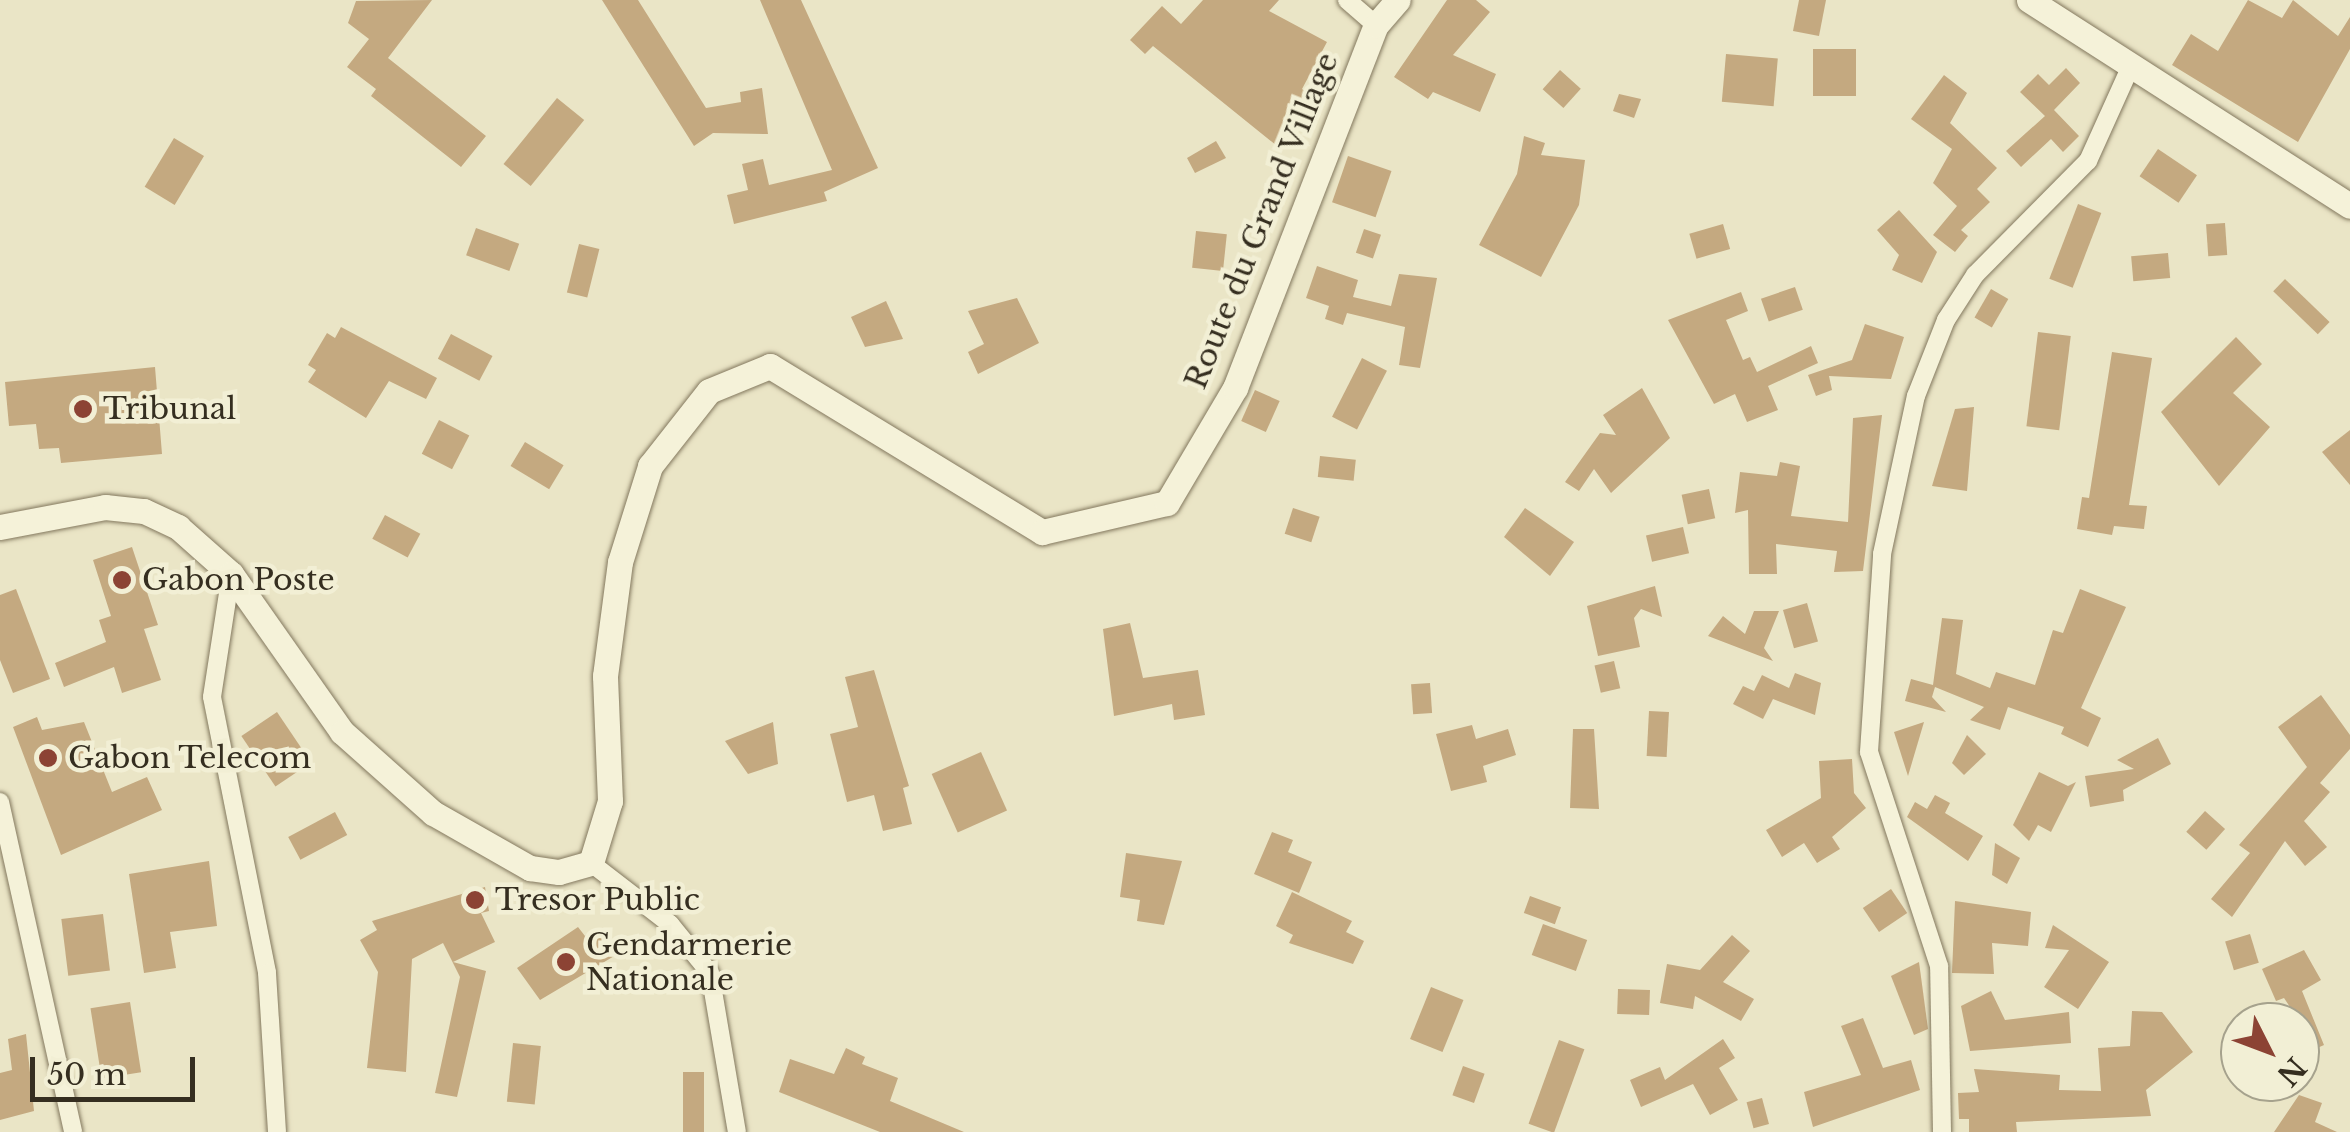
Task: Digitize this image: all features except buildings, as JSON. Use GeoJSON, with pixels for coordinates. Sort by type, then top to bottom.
{"type":"FeatureCollection","features":[{"type":"Feature","properties":{"kind":"street"},"geometry":{"type":"LineString","coordinates":[[1347,0],[1376,24]]}},
{"type":"Feature","properties":{"kind":"street","name":"Route du Grand Village"},"geometry":{"type":"LineString","coordinates":[[591,863],[610,801],[606,676],[620,562],[650,466],[708,391],[770,366],[1042,532],[1166,503],[1235,388],[1376,24],[1398,0]]}},
{"type":"Feature","properties":{"kind":"street"},"geometry":{"type":"LineString","coordinates":[[2028,0],[2350,206]]}},
{"type":"Feature","properties":{"kind":"street"},"geometry":{"type":"LineString","coordinates":[[1942,1132],[1939,966],[1869,752],[1882,554],[1916,396],[1946,320],[1975,275],[2088,161],[2130,68]]}},
{"type":"Feature","properties":{"kind":"street"},"geometry":{"type":"LineString","coordinates":[[0,527],[105,507],[144,511],[207,547],[231,574],[342,732],[434,814],[530,868],[559,872],[591,863],[670,924],[710,973],[737,1132]]}},
{"type":"Feature","properties":{"kind":"street"},"geometry":{"type":"LineString","coordinates":[[231,574],[212,697],[267,973],[278,1132]]}},
{"type":"Feature","properties":{"kind":"street"},"geometry":{"type":"LineString","coordinates":[[0,802],[73,1132]]}},
{"type":"Feature","properties":{"kind":"place","name":"Tribunal"},"geometry":{"type":"Point","coordinates":[83,409]}},
{"type":"Feature","properties":{"kind":"place","name":"Gabon Poste"},"geometry":{"type":"Point","coordinates":[122,580]}},
{"type":"Feature","properties":{"kind":"place","name":"Gabon Telecom"},"geometry":{"type":"Point","coordinates":[48,758]}},
{"type":"Feature","properties":{"kind":"place","name":"Tresor Public"},"geometry":{"type":"Point","coordinates":[475,900]}},
{"type":"Feature","properties":{"kind":"place","name":"Gendarmerie Nationale"},"geometry":{"type":"Point","coordinates":[566,962]}}]}
